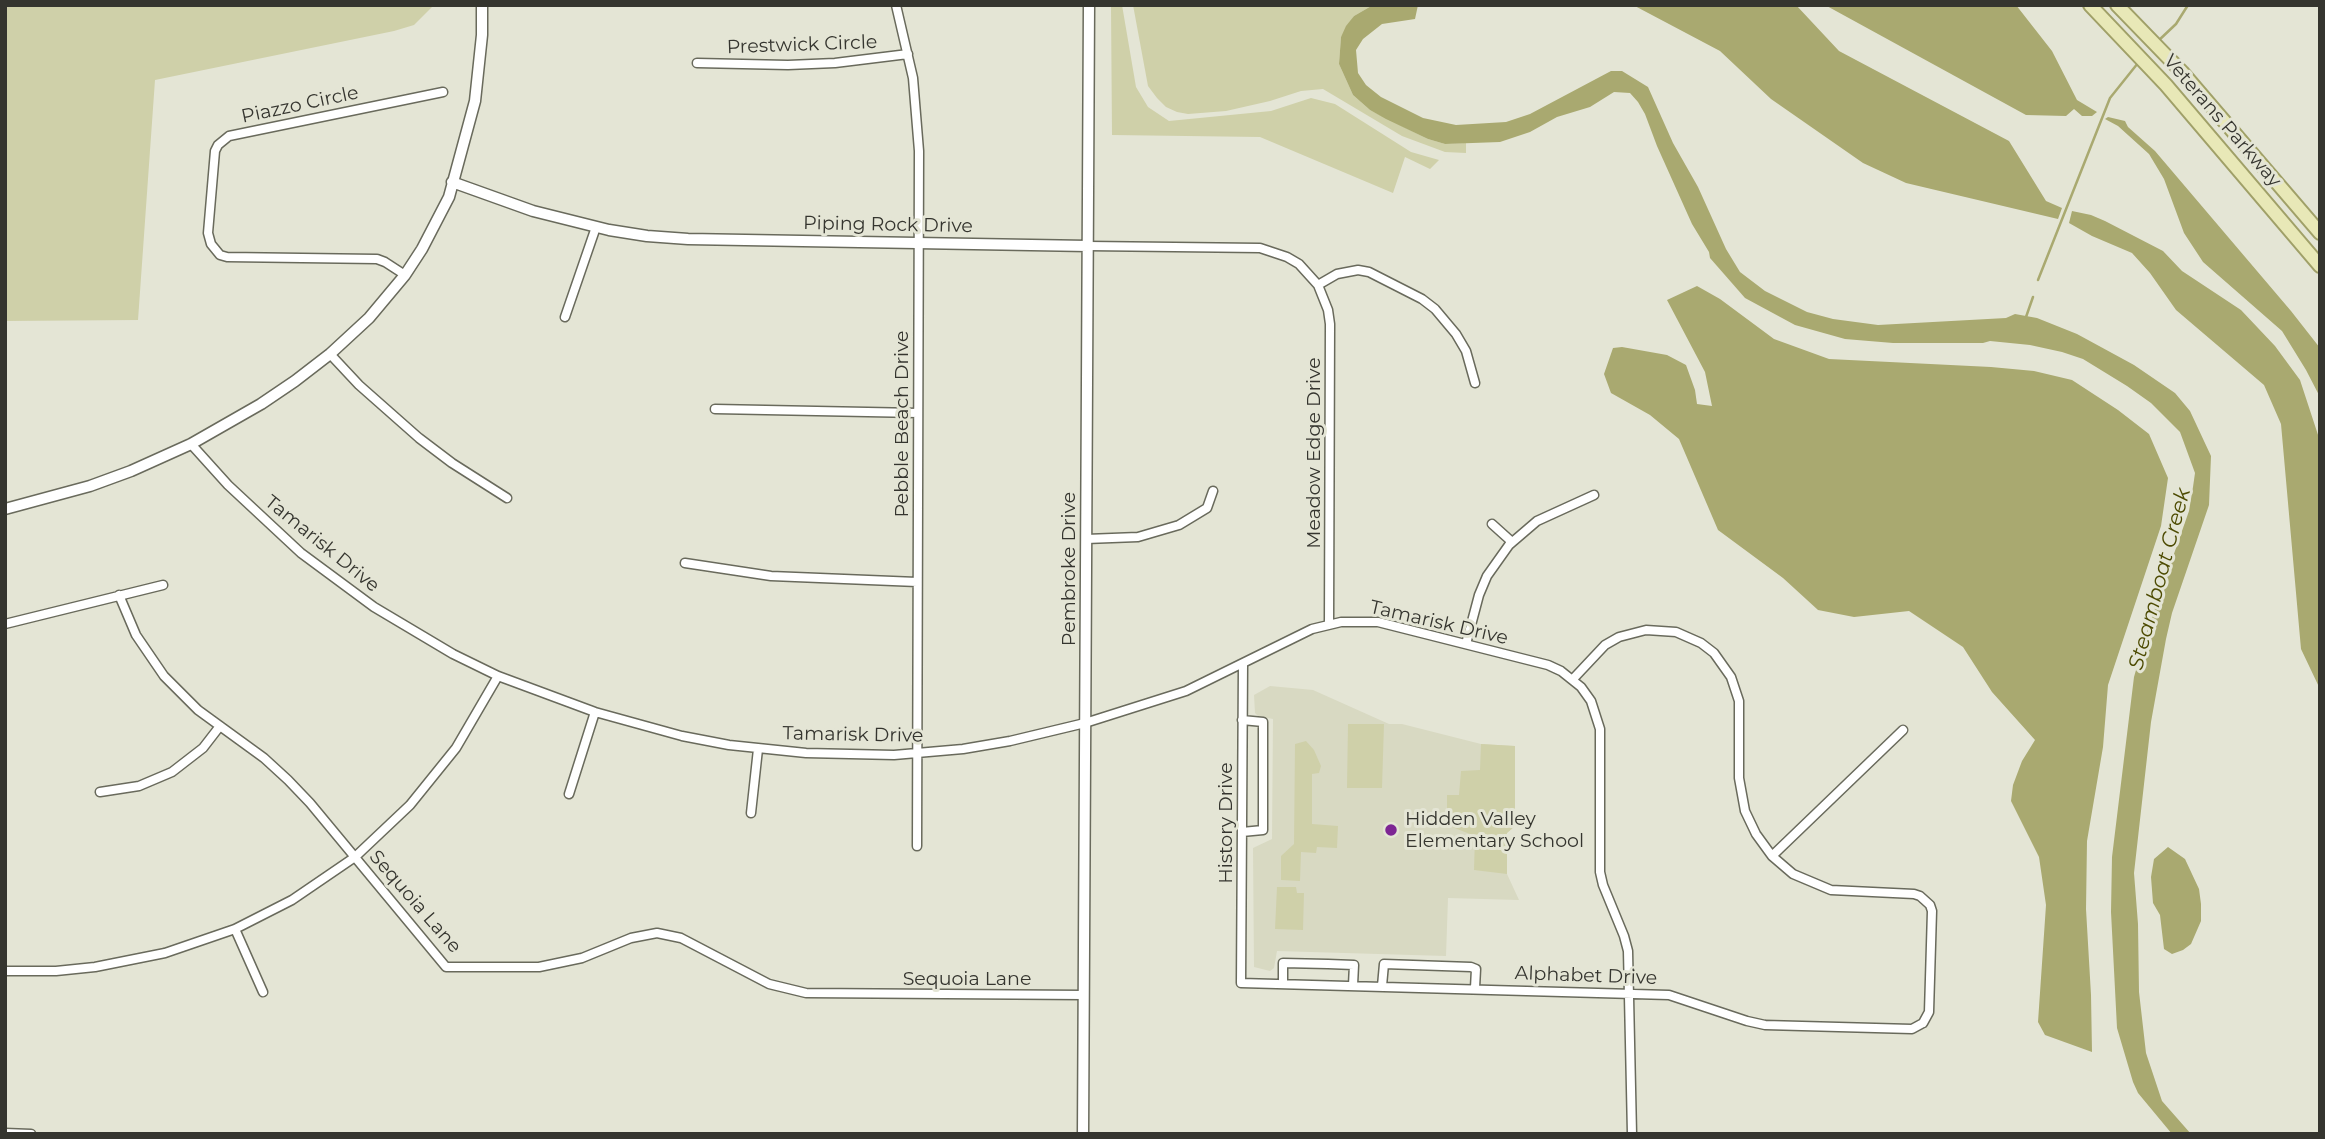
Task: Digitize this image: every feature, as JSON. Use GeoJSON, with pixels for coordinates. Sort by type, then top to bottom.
{"type":"FeatureCollection","features":[{"type":"Feature","properties":{"kind":"main road","name":"Veterans Parkway"},"geometry":{"type":"LineString","coordinates":[[2090,5],[2166,85],[2320,266]]}},
{"type":"Feature","properties":{"kind":"main road","name":"Veterans Parkway"},"geometry":{"type":"LineString","coordinates":[[2117,5],[2182,72],[2320,233]]}},
{"type":"Feature","properties":{"kind":"street"},"geometry":{"type":"LineString","coordinates":[[5,509],[90,486],[191,444],[261,404],[330,354],[369,318],[405,275],[449,197],[475,101],[482,5]]}},
{"type":"Feature","properties":{"kind":"street","name":"Pebble Beach Drive"},"geometry":{"type":"LineString","coordinates":[[896,5],[908,54],[919,139],[917,846]]}},
{"type":"Feature","properties":{"kind":"street","name":"Pembroke Drive"},"geometry":{"type":"LineString","coordinates":[[1083,1134],[1089,5]]}},
{"type":"Feature","properties":{"kind":"street","name":"Prestwick Circle"},"geometry":{"type":"LineString","coordinates":[[697,63],[835,63],[908,54]]}},
{"type":"Feature","properties":{"kind":"street","name":"Piazzo Circle"},"geometry":{"type":"LineString","coordinates":[[405,275],[377,259],[220,255],[209,238],[215,152],[218,145],[229,136],[443,92]]}},
{"type":"Feature","properties":{"kind":"street","name":"Piping Rock Drive"},"geometry":{"type":"LineString","coordinates":[[452,183],[533,211],[596,227],[647,236],[919,244],[1260,248],[1299,264],[1318,285]]}},
{"type":"Feature","properties":{"kind":"street"},"geometry":{"type":"LineString","coordinates":[[565,317],[596,227]]}},
{"type":"Feature","properties":{"kind":"street"},"geometry":{"type":"LineString","coordinates":[[1318,285],[1337,274],[1358,270],[1369,272],[1422,299],[1441,315],[1456,334],[1466,351],[1475,383]]}},
{"type":"Feature","properties":{"kind":"street","name":"Meadow Edge Drive"},"geometry":{"type":"LineString","coordinates":[[1318,285],[1328,310],[1330,324],[1329,624]]}},
{"type":"Feature","properties":{"kind":"street"},"geometry":{"type":"LineString","coordinates":[[330,354],[387,412],[419,438],[508,498]]}},
{"type":"Feature","properties":{"kind":"street"},"geometry":{"type":"LineString","coordinates":[[715,409],[918,413]]}},
{"type":"Feature","properties":{"kind":"street","name":"Tamarisk Drive"},"geometry":{"type":"LineString","coordinates":[[191,444],[267,523],[334,579],[411,630],[498,676],[594,712],[682,736],[758,749],[849,755],[916,754],[1010,741],[1085,723],[1186,691],[1300,634],[1329,624],[1359,621],[1378,622],[1548,665],[1573,679]]}},
{"type":"Feature","properties":{"kind":"street"},"geometry":{"type":"LineString","coordinates":[[1086,539],[1116,540],[1161,532],[1201,513],[1207,508],[1213,491]]}},
{"type":"Feature","properties":{"kind":"street"},"geometry":{"type":"LineString","coordinates":[[1466,644],[1487,576],[1512,542],[1537,521],[1594,495]]}},
{"type":"Feature","properties":{"kind":"street"},"geometry":{"type":"LineString","coordinates":[[1492,524],[1512,542]]}},
{"type":"Feature","properties":{"kind":"street"},"geometry":{"type":"LineString","coordinates":[[685,564],[771,576],[917,582]]}},
{"type":"Feature","properties":{"kind":"street"},"geometry":{"type":"LineString","coordinates":[[5,624],[163,585]]}},
{"type":"Feature","properties":{"kind":"street","name":"Sequoia Lane"},"geometry":{"type":"LineString","coordinates":[[119,595],[136,635],[164,676],[198,710],[264,758],[288,780],[446,967],[516,969],[550,966],[582,958],[631,938],[657,933],[681,938],[769,984],[806,993],[1084,995]]}},
{"type":"Feature","properties":{"kind":"street"},"geometry":{"type":"LineString","coordinates":[[1632,1134],[1628,951],[1600,872],[1600,729],[1591,701],[1573,679],[1605,645],[1639,631],[1676,632],[1701,643],[1714,653],[1731,677],[1739,701],[1739,778],[1745,811],[1756,834],[1772,856],[1903,730]]}},
{"type":"Feature","properties":{"kind":"street","name":"History Drive"},"geometry":{"type":"LineString","coordinates":[[1241,983],[1243,664]]}},
{"type":"Feature","properties":{"kind":"street"},"geometry":{"type":"LineString","coordinates":[[5,971],[56,971],[129,962],[178,950],[235,929],[292,900],[355,857],[401,814],[434,778],[476,718],[498,676]]}},
{"type":"Feature","properties":{"kind":"street"},"geometry":{"type":"LineString","coordinates":[[569,794],[594,712]]}},
{"type":"Feature","properties":{"kind":"street"},"geometry":{"type":"LineString","coordinates":[[1242,720],[1264,722],[1263,830],[1242,832]]}},
{"type":"Feature","properties":{"kind":"street"},"geometry":{"type":"LineString","coordinates":[[100,792],[139,786],[172,772],[203,748],[220,726]]}},
{"type":"Feature","properties":{"kind":"street"},"geometry":{"type":"LineString","coordinates":[[751,813],[758,749]]}},
{"type":"Feature","properties":{"kind":"street","name":"Alphabet Drive"},"geometry":{"type":"LineString","coordinates":[[1241,983],[1629,992],[1682,998],[1747,1021],[1773,1026],[1927,1027],[1930,1012],[1932,911],[1926,900],[1914,894],[1831,890],[1793,874],[1772,856]]}},
{"type":"Feature","properties":{"kind":"street"},"geometry":{"type":"LineString","coordinates":[[235,929],[263,992]]}},
{"type":"Feature","properties":{"kind":"street"},"geometry":{"type":"LineString","coordinates":[[1283,984],[1283,963],[1354,965],[1353,985]]}},
{"type":"Feature","properties":{"kind":"street"},"geometry":{"type":"LineString","coordinates":[[1382,986],[1384,964],[1471,967],[1476,969],[1475,988]]}},
{"type":"Feature","properties":{"kind":"street"},"geometry":{"type":"LineString","coordinates":[[5,1133],[31,1134]]}},
{"type":"Feature","properties":{"kind":"shaded area"},"geometry":{"type":"Polygon","coordinates":[[[1373,5],[1418,5],[1415,19],[1382,24],[1363,39],[1356,50],[1358,73],[1366,85],[1381,97],[1423,118],[1456,125],[1506,122],[1530,114],[1611,71],[1622,71],[1648,87],[1673,143],[1740,272],[1765,291],[1807,312],[1833,319],[1878,325],[2006,318],[2015,314],[2037,318],[2077,334],[2134,365],[2175,393],[2190,411],[2211,456],[2209,505],[2172,613],[2166,639],[2151,722],[2134,873],[2139,992],[2146,1053],[2162,1101],[2191,1134],[2172,1134],[2138,1093],[2133,1082],[2117,1028],[2111,912],[2112,857],[2134,677],[2149,625],[2189,511],[2193,487],[2195,473],[2180,432],[2151,403],[2127,386],[2083,359],[2062,352],[1990,341],[1893,343],[1845,339],[1795,325],[1745,298],[1710,258],[1692,224],[1645,114],[1630,93],[1614,92],[1590,107],[1557,117],[1530,132],[1500,142],[1445,144],[1386,119],[1370,110],[1353,95],[1339,64],[1341,37],[1346,26],[1354,16],[1373,5]]]}},
{"type":"Feature","properties":{"kind":"shaded area"},"geometry":{"type":"Polygon","coordinates":[[[1633,5],[1796,5],[1839,51],[2009,141],[2046,201],[2062,208],[2058,219],[1906,183],[1863,163],[1771,99],[1720,51],[1633,5]]]}},
{"type":"Feature","properties":{"kind":"shaded area"},"geometry":{"type":"Polygon","coordinates":[[[1825,5],[2016,5],[2052,51],[2077,100],[2097,112],[2092,116],[2082,116],[2074,109],[2066,116],[2026,115],[1825,5]]]}},
{"type":"Feature","properties":{"kind":"shaded area"},"geometry":{"type":"Polygon","coordinates":[[[2108,117],[2125,121],[2128,127],[2155,151],[2320,348],[2320,397],[2282,331],[2203,262],[2184,233],[2164,179],[2149,154],[2118,126],[2105,119],[2108,117]]]}},
{"type":"Feature","properties":{"kind":"shaded area"},"geometry":{"type":"Polygon","coordinates":[[[2072,211],[2105,221],[2163,251],[2182,271],[2241,310],[2275,346],[2300,380],[2320,441],[2320,689],[2301,649],[2281,424],[2264,385],[2176,310],[2132,253],[2069,223],[2072,211]]]}},
{"type":"Feature","properties":{"kind":"shaded area"},"geometry":{"type":"Polygon","coordinates":[[[1697,286],[1720,299],[1774,339],[1829,359],[2034,371],[2072,380],[2149,434],[2168,478],[2161,526],[2108,685],[2103,747],[2087,841],[2086,909],[2092,1052],[2045,1035],[2038,1022],[2046,905],[2039,857],[2011,801],[2013,785],[2022,761],[2035,740],[1992,692],[1963,647],[1909,611],[1854,617],[1818,610],[1783,578],[1718,530],[1679,439],[1650,415],[1611,393],[1604,374],[1613,348],[1622,347],[1667,355],[1686,365],[1697,404],[1712,406],[1705,372],[1667,300],[1697,286]]]}},
{"type":"Feature","properties":{"kind":"shaded area","name":"Hidden Valley Elementary School"},"geometry":{"type":"Polygon","coordinates":[[[1270,686],[1313,690],[1389,724],[1402,724],[1481,744],[1515,746],[1515,826],[1507,833],[1507,874],[1519,900],[1448,898],[1446,956],[1277,951],[1274,968],[1270,971],[1254,967],[1253,848],[1272,839],[1273,719],[1255,713],[1254,695],[1270,686]]]}},
{"type":"Feature","properties":{"kind":"shaded area"},"geometry":{"type":"Polygon","coordinates":[[[2168,847],[2185,859],[2199,889],[2201,904],[2201,921],[2191,944],[2172,954],[2164,949],[2160,915],[2153,903],[2151,877],[2154,859],[2168,847]]]}},
{"type":"Feature","properties":{"kind":"green space"},"geometry":{"type":"Polygon","coordinates":[[[5,5],[434,5],[414,25],[394,31],[155,80],[138,320],[5,321],[5,5]]]}},
{"type":"Feature","properties":{"kind":"green space"},"geometry":{"type":"Polygon","coordinates":[[[1122,5],[1136,87],[1148,107],[1169,121],[1271,111],[1311,98],[1335,104],[1411,152],[1439,160],[1430,169],[1405,157],[1393,193],[1260,137],[1112,135],[1111,6],[1122,5]]]}},
{"type":"Feature","properties":{"kind":"green space"},"geometry":{"type":"Polygon","coordinates":[[[1133,5],[1373,5],[1354,16],[1341,37],[1339,64],[1353,95],[1370,110],[1428,139],[1445,144],[1466,143],[1466,153],[1445,152],[1402,136],[1323,89],[1301,91],[1226,111],[1188,114],[1177,112],[1166,107],[1148,86],[1133,5]]]}},
{"type":"Feature","properties":{"kind":"green space"},"geometry":{"type":"Polygon","coordinates":[[[1348,724],[1384,724],[1382,788],[1347,788],[1348,724]]]}},
{"type":"Feature","properties":{"kind":"green space"},"geometry":{"type":"Polygon","coordinates":[[[1306,741],[1314,750],[1321,766],[1319,773],[1312,774],[1312,824],[1338,826],[1337,848],[1317,847],[1316,853],[1301,852],[1300,881],[1281,880],[1281,856],[1294,844],[1295,744],[1306,741]]]}},
{"type":"Feature","properties":{"kind":"green space"},"geometry":{"type":"Polygon","coordinates":[[[1481,744],[1515,746],[1515,826],[1507,833],[1507,874],[1474,870],[1475,836],[1447,825],[1447,795],[1459,795],[1461,771],[1480,770],[1481,744]]]}},
{"type":"Feature","properties":{"kind":"green space"},"geometry":{"type":"Polygon","coordinates":[[[1277,887],[1296,887],[1297,893],[1304,893],[1303,930],[1275,929],[1277,887]]]}},
{"type":"Feature","properties":{"kind":"waterway"},"geometry":{"type":"LineString","coordinates":[[2157,42],[2176,24],[2188,5]]}},
{"type":"Feature","properties":{"kind":"waterway"},"geometry":{"type":"LineString","coordinates":[[2038,280],[2110,98],[2138,63]]}},
{"type":"Feature","properties":{"kind":"waterway"},"geometry":{"type":"LineString","coordinates":[[2026,317],[2033,297]]}},
{"type":"Feature","properties":{"kind":"place","name":"Hidden Valley Elementary School"},"geometry":{"type":"Point","coordinates":[1391,830]}},
{"type":"Feature","properties":{"kind":"water label","name":"Steamboat Creek"},"geometry":{"type":"Point","coordinates":[2160,579]}}]}
